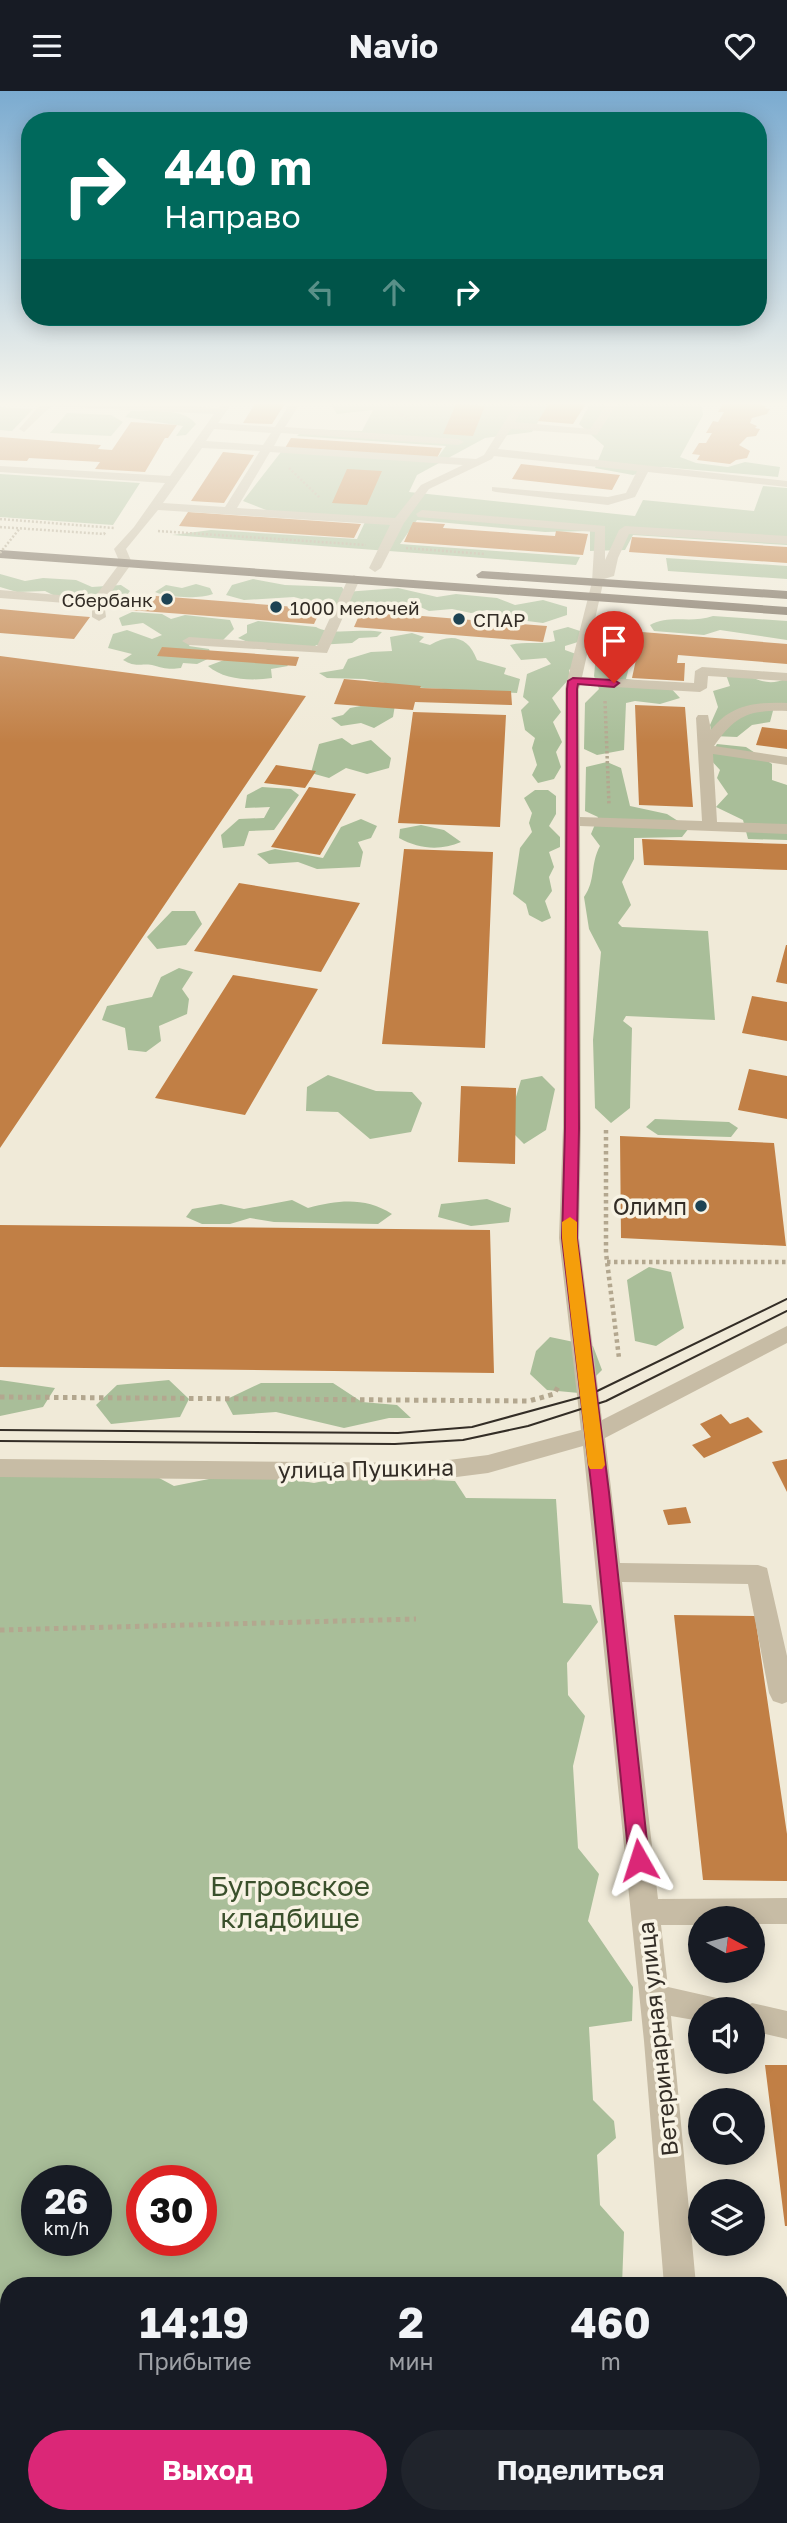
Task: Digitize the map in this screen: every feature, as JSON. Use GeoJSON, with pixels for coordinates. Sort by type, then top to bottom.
{"type":"FeatureCollection","features":[{"type":"Feature","properties":{"kind":"main road"},"geometry":{"type":"LineString","coordinates":[[13,541],[461,573],[600,587],[787,611]]}},
{"type":"Feature","properties":{"kind":"main road"},"geometry":{"type":"LineString","coordinates":[[0,553],[354,579],[787,595]]}},
{"type":"Feature","properties":{"kind":"street"},"geometry":{"type":"LineString","coordinates":[[99,617],[98,602],[126,563],[120,549],[148,515]]}},
{"type":"Feature","properties":{"kind":"street"},"geometry":{"type":"LineString","coordinates":[[307,515],[397,522]]}},
{"type":"Feature","properties":{"kind":"street"},"geometry":{"type":"LineString","coordinates":[[375,568],[402,515]]}},
{"type":"Feature","properties":{"kind":"street"},"geometry":{"type":"LineString","coordinates":[[440,515],[601,529],[600,587]]}},
{"type":"Feature","properties":{"kind":"street"},"geometry":{"type":"LineString","coordinates":[[600,587],[625,530],[787,540]]}},
{"type":"Feature","properties":{"kind":"street"},"geometry":{"type":"LineString","coordinates":[[190,641],[322,650],[354,579]]}},
{"type":"Feature","properties":{"kind":"street","name":"Ветеринарная улица"},"geometry":{"type":"LineString","coordinates":[[600,587],[573,681],[572,1128],[569,1238],[609,1572],[654,1999],[683,2202],[681,2277]]}},
{"type":"Feature","properties":{"kind":"street"},"geometry":{"type":"LineString","coordinates":[[0,594],[98,602]]}},
{"type":"Feature","properties":{"kind":"street"},"geometry":{"type":"LineString","coordinates":[[573,681],[701,688],[702,671],[787,677]]}},
{"type":"Feature","properties":{"kind":"street"},"geometry":{"type":"LineString","coordinates":[[705,750],[720,726],[741,709],[760,706],[787,708]]}},
{"type":"Feature","properties":{"kind":"street"},"geometry":{"type":"LineString","coordinates":[[702,718],[710,827]]}},
{"type":"Feature","properties":{"kind":"street"},"geometry":{"type":"LineString","coordinates":[[705,750],[787,761]]}},
{"type":"Feature","properties":{"kind":"street"},"geometry":{"type":"LineString","coordinates":[[572,821],[787,829]]}},
{"type":"Feature","properties":{"kind":"street","name":"улица Пушкина"},"geometry":{"type":"LineString","coordinates":[[0,1468],[425,1472],[488,1464],[592,1435],[787,1334]]}},
{"type":"Feature","properties":{"kind":"street"},"geometry":{"type":"LineString","coordinates":[[609,1572],[758,1575],[782,1693]]}},
{"type":"Feature","properties":{"kind":"street"},"geometry":{"type":"LineString","coordinates":[[645,1912],[787,1911]]}},
{"type":"Feature","properties":{"kind":"street"},"geometry":{"type":"LineString","coordinates":[[654,1999],[688,2005]]}},
{"type":"Feature","properties":{"kind":"street"},"geometry":{"type":"LineString","coordinates":[[765,2020],[787,2025]]}},
{"type":"Feature","properties":{"kind":"path"},"geometry":{"type":"LineString","coordinates":[[353,515],[359,517],[357,519]]}},
{"type":"Feature","properties":{"kind":"path"},"geometry":{"type":"LineString","coordinates":[[0,519],[138,530]]}},
{"type":"Feature","properties":{"kind":"path"},"geometry":{"type":"LineString","coordinates":[[0,527],[104,534],[110,527]]}},
{"type":"Feature","properties":{"kind":"path"},"geometry":{"type":"LineString","coordinates":[[0,553],[20,528]]}},
{"type":"Feature","properties":{"kind":"path"},"geometry":{"type":"LineString","coordinates":[[610,823],[606,683],[621,617]]}},
{"type":"Feature","properties":{"kind":"path"},"geometry":{"type":"LineString","coordinates":[[606,1129],[607,1262],[619,1358]]}},
{"type":"Feature","properties":{"kind":"path"},"geometry":{"type":"LineString","coordinates":[[607,1262],[787,1262]]}},
{"type":"Feature","properties":{"kind":"path"},"geometry":{"type":"LineString","coordinates":[[0,1397],[529,1402]]}},
{"type":"Feature","properties":{"kind":"path"},"geometry":{"type":"LineString","coordinates":[[0,1631],[416,1619]]}},
{"type":"Feature","properties":{"kind":"green space"},"geometry":{"type":"Polygon","coordinates":[[[0,515],[119,515],[113,525],[0,515]]]}},
{"type":"Feature","properties":{"kind":"green space"},"geometry":{"type":"Polygon","coordinates":[[[311,515],[787,515],[787,545],[633,535],[625,550],[590,551],[590,531],[545,532],[417,520],[400,544],[580,557],[576,565],[172,535],[211,530],[357,539],[365,522],[311,515]]]}},
{"type":"Feature","properties":{"kind":"green space"},"geometry":{"type":"Polygon","coordinates":[[[666,558],[787,566],[787,579],[668,571],[666,558]]]}},
{"type":"Feature","properties":{"kind":"green space"},"geometry":{"type":"Polygon","coordinates":[[[0,574],[25,581],[43,578],[76,580],[92,587],[121,585],[130,591],[127,595],[110,599],[94,594],[79,598],[55,596],[45,591],[17,592],[0,587],[0,574]]]}},
{"type":"Feature","properties":{"kind":"green space"},"geometry":{"type":"Polygon","coordinates":[[[253,579],[285,585],[342,587],[345,592],[398,588],[437,597],[456,594],[497,598],[515,605],[543,600],[567,607],[567,615],[543,623],[505,618],[487,610],[471,613],[452,609],[429,611],[418,606],[400,604],[388,607],[364,606],[348,615],[328,613],[328,606],[294,597],[244,600],[226,595],[232,585],[253,579]]]}},
{"type":"Feature","properties":{"kind":"green space"},"geometry":{"type":"Polygon","coordinates":[[[196,584],[210,588],[213,594],[184,597],[155,592],[166,585],[182,588],[196,584]]]}},
{"type":"Feature","properties":{"kind":"green space"},"geometry":{"type":"Polygon","coordinates":[[[132,612],[162,614],[171,619],[185,615],[230,620],[234,629],[222,641],[193,639],[189,646],[209,649],[212,657],[197,664],[183,663],[181,668],[173,669],[135,665],[123,660],[132,654],[108,648],[113,634],[127,630],[152,639],[162,635],[143,623],[122,626],[119,618],[132,612]]]}},
{"type":"Feature","properties":{"kind":"green space"},"geometry":{"type":"Polygon","coordinates":[[[713,616],[787,621],[787,640],[720,630],[704,635],[654,631],[650,625],[665,620],[713,616]]]}},
{"type":"Feature","properties":{"kind":"green space"},"geometry":{"type":"Polygon","coordinates":[[[258,621],[330,631],[382,632],[377,637],[359,638],[352,643],[317,645],[304,651],[268,650],[238,638],[247,633],[247,625],[258,621]]]}},
{"type":"Feature","properties":{"kind":"green space"},"geometry":{"type":"Polygon","coordinates":[[[568,627],[580,631],[578,642],[565,646],[565,650],[576,654],[582,661],[569,670],[569,679],[552,698],[561,712],[553,722],[562,742],[556,752],[561,767],[554,779],[538,783],[532,775],[537,765],[532,748],[535,738],[525,730],[521,710],[529,702],[523,697],[527,674],[551,664],[546,658],[521,660],[510,645],[555,641],[553,631],[568,627]]]}},
{"type":"Feature","properties":{"kind":"green space"},"geometry":{"type":"Polygon","coordinates":[[[620,629],[637,636],[626,679],[667,684],[680,698],[660,704],[635,701],[626,703],[624,750],[597,755],[584,749],[585,703],[599,689],[594,676],[596,655],[605,650],[604,634],[620,629]]]}},
{"type":"Feature","properties":{"kind":"green space"},"geometry":{"type":"Polygon","coordinates":[[[412,633],[424,637],[419,642],[430,645],[452,638],[464,642],[474,652],[477,660],[506,668],[504,674],[520,679],[517,693],[406,687],[364,679],[327,678],[319,673],[343,669],[348,659],[371,652],[392,651],[390,637],[412,633]]]}},
{"type":"Feature","properties":{"kind":"green space"},"geometry":{"type":"Polygon","coordinates":[[[232,657],[284,661],[288,666],[271,669],[272,678],[255,679],[230,677],[208,666],[232,657]]]}},
{"type":"Feature","properties":{"kind":"green space"},"geometry":{"type":"Polygon","coordinates":[[[724,669],[762,681],[787,678],[787,707],[774,707],[770,722],[752,725],[737,737],[713,736],[710,725],[718,707],[713,691],[730,686],[724,669]]]}},
{"type":"Feature","properties":{"kind":"green space"},"geometry":{"type":"Polygon","coordinates":[[[382,702],[395,705],[393,717],[374,728],[361,723],[341,726],[331,718],[343,715],[350,708],[382,702]]]}},
{"type":"Feature","properties":{"kind":"green space"},"geometry":{"type":"Polygon","coordinates":[[[342,738],[352,745],[371,740],[391,758],[389,768],[367,774],[346,768],[329,778],[311,773],[319,744],[342,738]]]}},
{"type":"Feature","properties":{"kind":"green space"},"geometry":{"type":"Polygon","coordinates":[[[717,744],[746,747],[772,764],[772,780],[787,785],[787,840],[748,839],[743,820],[716,807],[728,794],[717,778],[720,770],[709,758],[717,744]]]}},
{"type":"Feature","properties":{"kind":"green space"},"geometry":{"type":"Polygon","coordinates":[[[607,762],[621,768],[630,806],[667,814],[689,828],[682,837],[634,838],[634,859],[622,882],[631,905],[618,923],[622,927],[708,931],[715,1020],[626,1016],[623,1021],[632,1028],[630,1108],[611,1123],[595,1108],[593,1040],[601,952],[589,929],[584,897],[600,846],[591,834],[598,817],[585,811],[586,767],[607,762]]]}},
{"type":"Feature","properties":{"kind":"green space"},"geometry":{"type":"Polygon","coordinates":[[[262,787],[291,789],[299,795],[274,830],[249,831],[244,846],[223,848],[221,835],[239,819],[264,818],[270,807],[245,808],[247,795],[262,787]]]}},
{"type":"Feature","properties":{"kind":"green space"},"geometry":{"type":"Polygon","coordinates":[[[535,790],[548,790],[556,796],[556,814],[549,826],[560,837],[560,847],[549,852],[554,867],[549,877],[552,891],[545,901],[551,918],[542,922],[529,915],[526,904],[513,894],[520,848],[532,832],[529,823],[532,813],[524,798],[535,790]]]}},
{"type":"Feature","properties":{"kind":"green space"},"geometry":{"type":"Polygon","coordinates":[[[361,819],[377,826],[371,838],[358,842],[363,852],[360,867],[317,869],[298,862],[269,864],[257,854],[275,849],[323,858],[341,827],[361,819]]]}},
{"type":"Feature","properties":{"kind":"green space"},"geometry":{"type":"Polygon","coordinates":[[[421,825],[444,830],[461,842],[445,847],[430,847],[414,845],[399,838],[400,829],[421,825]]]}},
{"type":"Feature","properties":{"kind":"green space"},"geometry":{"type":"Polygon","coordinates":[[[172,911],[195,911],[202,924],[186,945],[157,949],[147,937],[172,911]]]}},
{"type":"Feature","properties":{"kind":"green space"},"geometry":{"type":"Polygon","coordinates":[[[179,968],[193,972],[182,989],[189,999],[187,1014],[159,1026],[161,1041],[146,1052],[128,1050],[125,1028],[102,1020],[107,1006],[152,997],[161,977],[179,968]]]}},
{"type":"Feature","properties":{"kind":"green space"},"geometry":{"type":"Polygon","coordinates":[[[328,1075],[376,1091],[412,1092],[422,1103],[411,1132],[370,1139],[338,1112],[306,1111],[307,1087],[328,1075]]]}},
{"type":"Feature","properties":{"kind":"green space"},"geometry":{"type":"Polygon","coordinates":[[[542,1076],[555,1089],[546,1130],[524,1144],[507,1127],[521,1080],[542,1076]]]}},
{"type":"Feature","properties":{"kind":"green space"},"geometry":{"type":"Polygon","coordinates":[[[655,1119],[729,1122],[738,1128],[731,1137],[658,1135],[646,1127],[655,1119]]]}},
{"type":"Feature","properties":{"kind":"green space"},"geometry":{"type":"Polygon","coordinates":[[[487,1199],[511,1208],[509,1222],[471,1226],[438,1217],[441,1204],[487,1199]]]}},
{"type":"Feature","properties":{"kind":"green space"},"geometry":{"type":"Polygon","coordinates":[[[292,1200],[308,1208],[330,1203],[362,1203],[392,1214],[378,1224],[274,1222],[250,1218],[230,1224],[202,1224],[186,1217],[192,1209],[221,1204],[244,1209],[292,1200]]]}},
{"type":"Feature","properties":{"kind":"green space"},"geometry":{"type":"Polygon","coordinates":[[[649,1267],[671,1272],[684,1328],[656,1346],[635,1341],[627,1280],[649,1267]]]}},
{"type":"Feature","properties":{"kind":"green space"},"geometry":{"type":"Polygon","coordinates":[[[550,1337],[593,1346],[602,1370],[579,1393],[547,1390],[530,1374],[536,1351],[550,1337]]]}},
{"type":"Feature","properties":{"kind":"green space"},"geometry":{"type":"Polygon","coordinates":[[[0,1380],[55,1388],[43,1407],[0,1416],[0,1380]]]}},
{"type":"Feature","properties":{"kind":"green space"},"geometry":{"type":"Polygon","coordinates":[[[169,1380],[189,1399],[180,1417],[111,1424],[96,1405],[117,1385],[169,1380]]]}},
{"type":"Feature","properties":{"kind":"green space"},"geometry":{"type":"Polygon","coordinates":[[[261,1383],[333,1383],[362,1402],[397,1405],[411,1418],[389,1418],[344,1428],[276,1412],[233,1415],[225,1400],[261,1383]]]}},
{"type":"Feature","properties":{"kind":"green space","name":"Бугровское кладбище"},"geometry":{"type":"Polygon","coordinates":[[[148,1472],[174,1486],[219,1477],[267,1475],[314,1483],[347,1476],[455,1481],[466,1498],[556,1499],[563,1603],[591,1605],[598,1622],[567,1663],[568,1695],[585,1716],[573,1766],[578,1848],[599,1874],[588,1921],[633,1987],[632,2021],[589,2027],[593,2100],[614,2121],[616,2138],[597,2155],[600,2205],[624,2232],[622,2277],[0,2277],[0,1473],[148,1472]]]}},
{"type":"Feature","properties":{"kind":"building"},"geometry":{"type":"Polygon","coordinates":[[[186,515],[238,515],[361,524],[354,538],[179,526],[186,515]]]}},
{"type":"Feature","properties":{"kind":"building"},"geometry":{"type":"Polygon","coordinates":[[[413,522],[445,524],[443,528],[555,536],[556,531],[588,534],[583,555],[404,542],[413,522]]]}},
{"type":"Feature","properties":{"kind":"building"},"geometry":{"type":"Polygon","coordinates":[[[632,537],[787,547],[787,563],[629,552],[632,537]]]}},
{"type":"Feature","properties":{"kind":"building"},"geometry":{"type":"Polygon","coordinates":[[[139,595],[321,609],[314,624],[129,610],[139,595]]]}},
{"type":"Feature","properties":{"kind":"building"},"geometry":{"type":"Polygon","coordinates":[[[0,609],[90,617],[74,639],[0,633],[0,609]]]}},
{"type":"Feature","properties":{"kind":"building"},"geometry":{"type":"Polygon","coordinates":[[[361,611],[547,626],[543,642],[354,627],[361,611]]]}},
{"type":"Feature","properties":{"kind":"building"},"geometry":{"type":"Polygon","coordinates":[[[642,632],[787,644],[787,664],[678,655],[677,663],[685,663],[684,681],[632,678],[642,632]]]}},
{"type":"Feature","properties":{"kind":"building"},"geometry":{"type":"Polygon","coordinates":[[[162,647],[299,657],[296,666],[157,656],[162,647]]]}},
{"type":"Feature","properties":{"kind":"building"},"geometry":{"type":"Polygon","coordinates":[[[0,656],[306,696],[0,1148],[0,656]]]}},
{"type":"Feature","properties":{"kind":"building"},"geometry":{"type":"Polygon","coordinates":[[[344,679],[421,686],[420,688],[511,691],[512,705],[415,702],[413,710],[334,704],[344,679]]]}},
{"type":"Feature","properties":{"kind":"building"},"geometry":{"type":"Polygon","coordinates":[[[635,705],[685,707],[693,807],[639,805],[635,705]]]}},
{"type":"Feature","properties":{"kind":"building"},"geometry":{"type":"Polygon","coordinates":[[[413,712],[506,715],[500,827],[398,823],[413,712]]]}},
{"type":"Feature","properties":{"kind":"building"},"geometry":{"type":"Polygon","coordinates":[[[762,727],[787,730],[787,749],[756,745],[762,727]]]}},
{"type":"Feature","properties":{"kind":"building"},"geometry":{"type":"Polygon","coordinates":[[[276,765],[316,771],[305,788],[264,783],[276,765]]]}},
{"type":"Feature","properties":{"kind":"building"},"geometry":{"type":"Polygon","coordinates":[[[309,787],[356,794],[320,855],[271,847],[309,787]]]}},
{"type":"Feature","properties":{"kind":"building"},"geometry":{"type":"Polygon","coordinates":[[[642,839],[787,844],[787,870],[644,865],[642,839]]]}},
{"type":"Feature","properties":{"kind":"building"},"geometry":{"type":"Polygon","coordinates":[[[404,849],[493,852],[485,1048],[382,1044],[404,849]]]}},
{"type":"Feature","properties":{"kind":"building"},"geometry":{"type":"Polygon","coordinates":[[[239,883],[360,903],[321,972],[194,951],[239,883]]]}},
{"type":"Feature","properties":{"kind":"building"},"geometry":{"type":"Polygon","coordinates":[[[787,945],[787,984],[776,982],[787,945]]]}},
{"type":"Feature","properties":{"kind":"building"},"geometry":{"type":"Polygon","coordinates":[[[233,975],[318,989],[245,1115],[155,1098],[233,975]]]}},
{"type":"Feature","properties":{"kind":"building"},"geometry":{"type":"Polygon","coordinates":[[[752,996],[787,1002],[787,1041],[742,1033],[752,996]]]}},
{"type":"Feature","properties":{"kind":"building"},"geometry":{"type":"Polygon","coordinates":[[[749,1069],[787,1076],[787,1119],[738,1110],[749,1069]]]}},
{"type":"Feature","properties":{"kind":"building"},"geometry":{"type":"Polygon","coordinates":[[[461,1086],[516,1088],[515,1164],[458,1162],[461,1086]]]}},
{"type":"Feature","properties":{"kind":"building","name":"Олимп"},"geometry":{"type":"Polygon","coordinates":[[[620,1136],[774,1143],[786,1246],[621,1238],[620,1136]]]}},
{"type":"Feature","properties":{"kind":"building"},"geometry":{"type":"Polygon","coordinates":[[[0,1225],[490,1230],[494,1373],[0,1367],[0,1225]]]}},
{"type":"Feature","properties":{"kind":"building"},"geometry":{"type":"Polygon","coordinates":[[[721,1414],[730,1424],[748,1417],[763,1432],[704,1458],[692,1445],[711,1437],[700,1424],[721,1414]]]}},
{"type":"Feature","properties":{"kind":"building"},"geometry":{"type":"Polygon","coordinates":[[[787,1459],[787,1492],[772,1462],[787,1459]]]}},
{"type":"Feature","properties":{"kind":"building"},"geometry":{"type":"Polygon","coordinates":[[[686,1507],[691,1523],[668,1525],[663,1510],[686,1507]]]}},
{"type":"Feature","properties":{"kind":"building"},"geometry":{"type":"Polygon","coordinates":[[[674,1615],[755,1616],[787,1834],[787,1881],[703,1880],[674,1615]]]}},
{"type":"Feature","properties":{"kind":"building"},"geometry":{"type":"Polygon","coordinates":[[[765,2065],[787,2065],[785,2226],[765,2065]]]}},
{"type":"Feature","properties":{"kind":"tram line"},"geometry":{"type":"LineString","coordinates":[[0,1430],[398,1433],[472,1427],[589,1395],[787,1299]]}},
{"type":"Feature","properties":{"kind":"tram line"},"geometry":{"type":"LineString","coordinates":[[0,1441],[395,1444],[463,1440],[528,1426],[606,1401],[787,1311]]}},
{"type":"Feature","properties":{"kind":"slow traffic"},"geometry":{"type":"LineString","coordinates":[[570,1222],[569,1238],[596,1465]]}},
{"type":"Feature","properties":{"kind":"place","name":"Сбербанк"},"geometry":{"type":"Point","coordinates":[167,599]}},
{"type":"Feature","properties":{"kind":"place","name":"1000 мелочей"},"geometry":{"type":"Point","coordinates":[276,607]}},
{"type":"Feature","properties":{"kind":"place","name":"СПАР"},"geometry":{"type":"Point","coordinates":[459,619]}},
{"type":"Feature","properties":{"kind":"place","name":"Олимп"},"geometry":{"type":"Point","coordinates":[701,1206]}},
{"type":"Feature","properties":{"kind":"route"},"geometry":{"type":"LineString","coordinates":[[614,683],[573,681],[572,689],[572,1128],[569,1238],[600,1492],[639,1860]]}}]}
